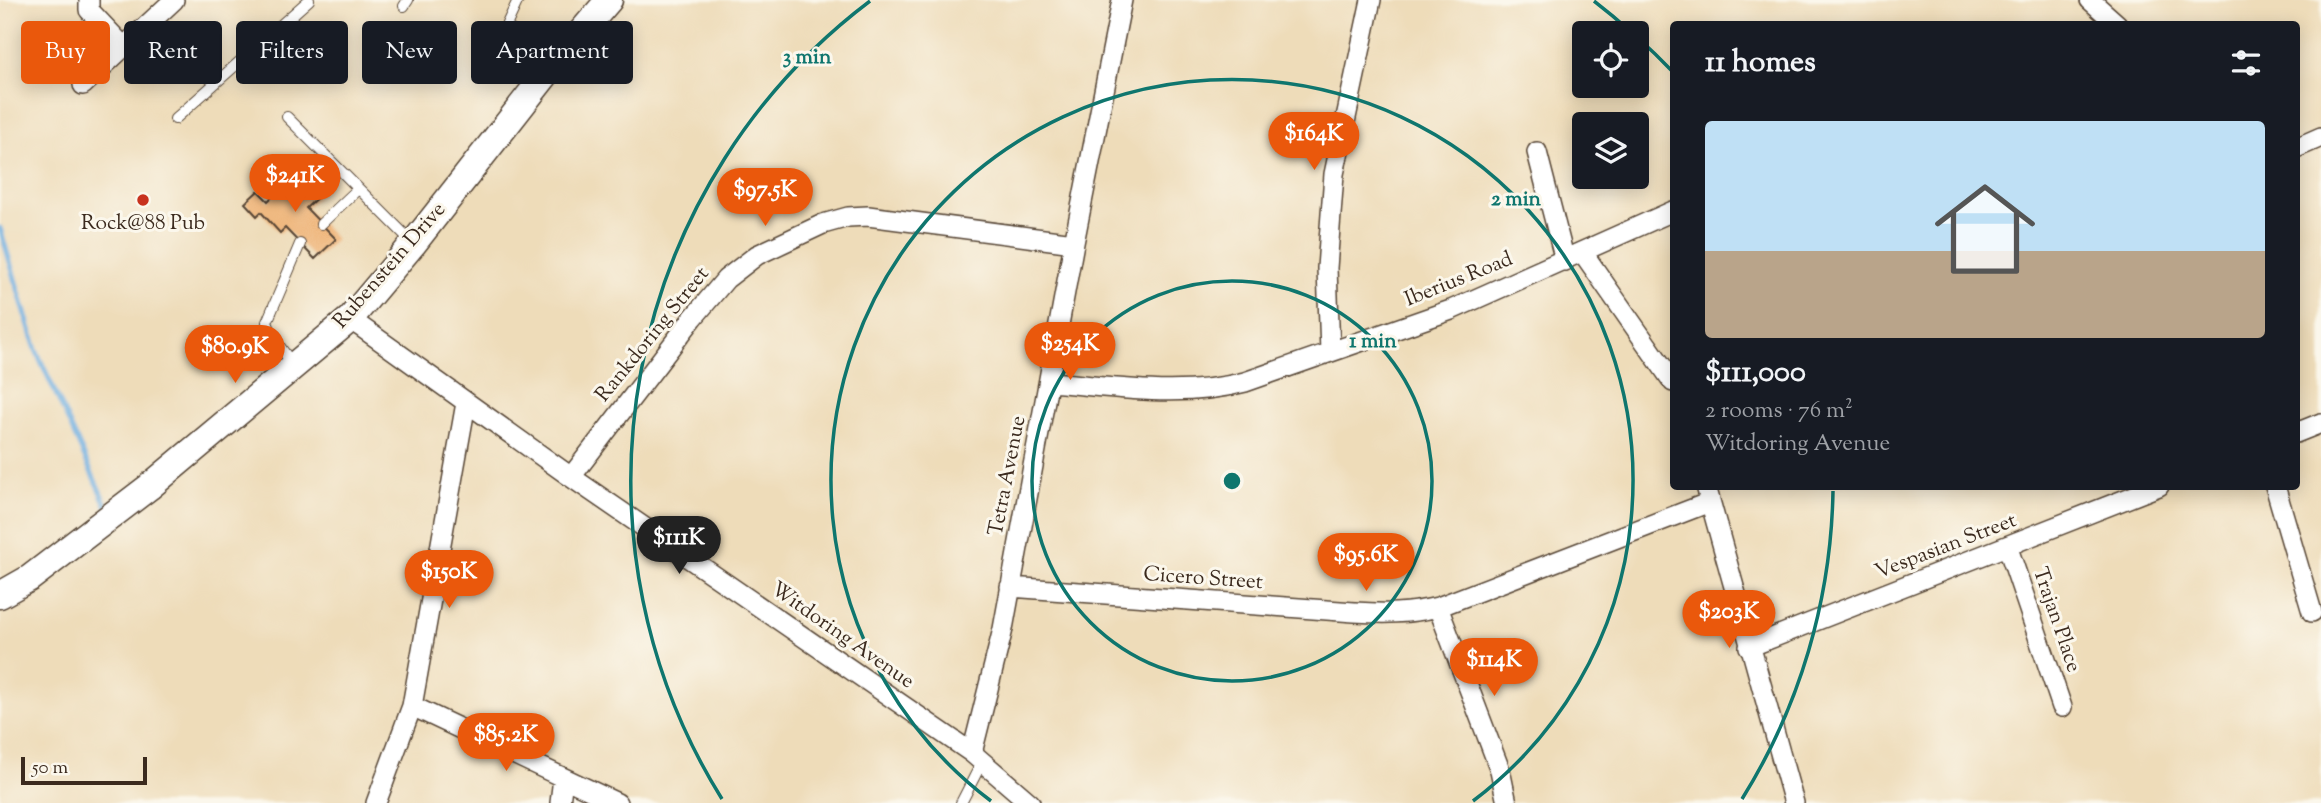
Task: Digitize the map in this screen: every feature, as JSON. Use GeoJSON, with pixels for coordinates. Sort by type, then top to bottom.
{"type":"FeatureCollection","features":[{"type":"Feature","properties":{"kind":"street"},"geometry":{"type":"LineString","coordinates":[[83,85],[124,47],[89,10],[89,0]]}},
{"type":"Feature","properties":{"kind":"street","name":"Rubenstein Drive"},"geometry":{"type":"LineString","coordinates":[[591,21],[609,0]]}},
{"type":"Feature","properties":{"kind":"street","name":"Tetra Avenue"},"geometry":{"type":"LineString","coordinates":[[977,757],[1122,0]]}},
{"type":"Feature","properties":{"kind":"street"},"geometry":{"type":"LineString","coordinates":[[1330,352],[1327,268],[1334,174],[1371,0]]}},
{"type":"Feature","properties":{"kind":"street"},"geometry":{"type":"LineString","coordinates":[[2091,0],[2114,21]]}},
{"type":"Feature","properties":{"kind":"street"},"geometry":{"type":"LineString","coordinates":[[147,21],[162,4]]}},
{"type":"Feature","properties":{"kind":"street","name":"Rubenstein Drive"},"geometry":{"type":"LineString","coordinates":[[0,595],[30,578],[100,525],[244,401],[350,319],[413,244],[538,84]]}},
{"type":"Feature","properties":{"kind":"street"},"geometry":{"type":"LineString","coordinates":[[2300,146],[2321,137]]}},
{"type":"Feature","properties":{"kind":"street"},"geometry":{"type":"LineString","coordinates":[[1537,152],[1574,257],[1670,378]]}},
{"type":"Feature","properties":{"kind":"street","name":"Iberius Road"},"geometry":{"type":"LineString","coordinates":[[1049,382],[1161,391],[1206,390],[1245,382],[1451,310],[1670,212]]}},
{"type":"Feature","properties":{"kind":"street","name":"Rankdoring Street"},"geometry":{"type":"LineString","coordinates":[[571,477],[726,279],[757,255],[823,223],[868,216],[1074,243]]}},
{"type":"Feature","properties":{"kind":"street","name":"Witdoring Avenue"},"geometry":{"type":"LineString","coordinates":[[350,319],[571,477],[977,757],[1030,803]]}},
{"type":"Feature","properties":{"kind":"street"},"geometry":{"type":"LineString","coordinates":[[376,803],[412,706],[466,403]]}},
{"type":"Feature","properties":{"kind":"street"},"geometry":{"type":"LineString","coordinates":[[2300,431],[2321,423]]}},
{"type":"Feature","properties":{"kind":"street","name":"Vespasian Street"},"geometry":{"type":"LineString","coordinates":[[1749,647],[2008,548],[2150,490]]}},
{"type":"Feature","properties":{"kind":"street"},"geometry":{"type":"LineString","coordinates":[[2275,490],[2312,612]]}},
{"type":"Feature","properties":{"kind":"street"},"geometry":{"type":"LineString","coordinates":[[1708,494],[1794,803]]}},
{"type":"Feature","properties":{"kind":"street","name":"Cicero Street"},"geometry":{"type":"LineString","coordinates":[[1010,587],[1395,614],[1438,607],[1708,494]]}},
{"type":"Feature","properties":{"kind":"street","name":"Trajan Place"},"geometry":{"type":"LineString","coordinates":[[2008,548],[2062,706]]}},
{"type":"Feature","properties":{"kind":"street"},"geometry":{"type":"LineString","coordinates":[[1438,607],[1500,770],[1507,803]]}},
{"type":"Feature","properties":{"kind":"street"},"geometry":{"type":"LineString","coordinates":[[412,706],[617,803]]}},
{"type":"Feature","properties":{"kind":"street"},"geometry":{"type":"LineString","coordinates":[[560,803],[563,778]]}},
{"type":"Feature","properties":{"kind":"lane"},"geometry":{"type":"LineString","coordinates":[[175,119],[309,0]]}},
{"type":"Feature","properties":{"kind":"lane"},"geometry":{"type":"LineString","coordinates":[[508,21],[518,0]]}},
{"type":"Feature","properties":{"kind":"lane"},"geometry":{"type":"LineString","coordinates":[[288,117],[413,244]]}},
{"type":"Feature","properties":{"kind":"lane"},"geometry":{"type":"LineString","coordinates":[[321,223],[358,189]]}},
{"type":"Feature","properties":{"kind":"lane"},"geometry":{"type":"LineString","coordinates":[[293,365],[273,337],[267,322],[300,244]]}},
{"type":"Feature","properties":{"kind":"lane"},"geometry":{"type":"LineString","coordinates":[[961,803],[977,757]]}},
{"type":"Feature","properties":{"kind":"building"},"geometry":{"type":"Polygon","coordinates":[[[300,170],[322,193],[306,208],[336,239],[315,259],[285,228],[280,233],[261,212],[257,216],[245,203],[258,191],[268,201],[300,170]]]}},
{"type":"Feature","properties":{"kind":"waterway"},"geometry":{"type":"LineString","coordinates":[[0,228],[36,350],[108,509]]}},
{"type":"Feature","properties":{"kind":"place","name":"Rock@88 Pub"},"geometry":{"type":"Point","coordinates":[143,200]}}]}
